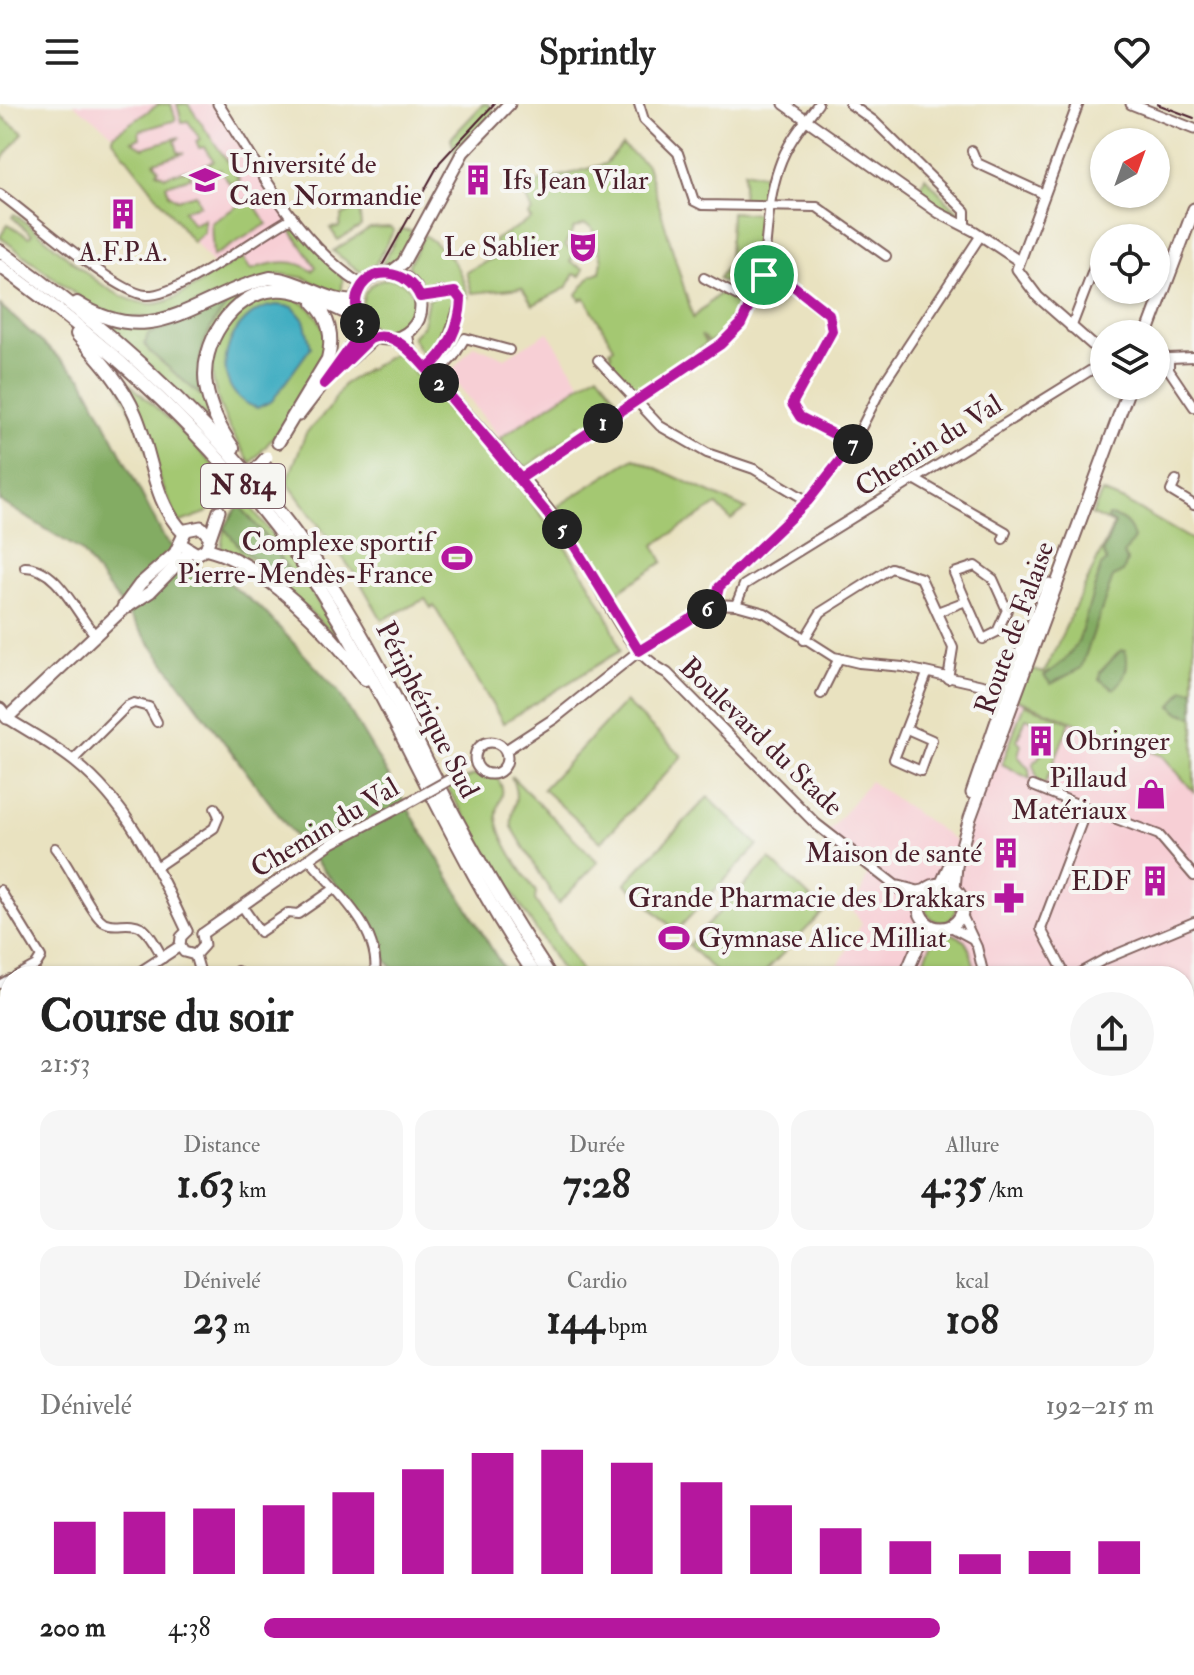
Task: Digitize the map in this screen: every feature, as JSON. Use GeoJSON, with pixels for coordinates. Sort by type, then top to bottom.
{"type":"FeatureCollection","features":[{"type":"Feature","properties":{"kind":"highway","name":"Périphérique Sud"},"geometry":{"type":"LineString","coordinates":[[0,251],[156,380],[250,474],[312,555],[359,630],[462,829],[540,966]]}},
{"type":"Feature","properties":{"kind":"highway","name":"Périphérique Sud"},"geometry":{"type":"LineString","coordinates":[[0,266],[51,304],[140,380],[246,489],[318,585],[387,708],[465,861],[539,966]]}},
{"type":"Feature","properties":{"kind":"highway","name":"N 814"},"geometry":{"type":"LineString","coordinates":[[24,268],[95,314],[127,324],[166,320],[270,278],[290,279],[343,301],[356,301]]}},
{"type":"Feature","properties":{"kind":"highway","name":"N 814"},"geometry":{"type":"LineString","coordinates":[[250,474],[225,436],[209,399],[205,376],[211,346],[225,320],[251,297],[275,290],[305,296],[359,320]]}},
{"type":"Feature","properties":{"kind":"highway","name":"N 814"},"geometry":{"type":"LineString","coordinates":[[278,442],[319,378],[331,346],[325,317],[305,296]]}},
{"type":"Feature","properties":{"kind":"highway","name":"N 814"},"geometry":{"type":"LineString","coordinates":[[51,304],[123,391],[146,444],[166,514],[185,543]]}},
{"type":"Feature","properties":{"kind":"highway","name":"N 814"},"geometry":{"type":"LineString","coordinates":[[205,537],[286,597],[345,653],[387,708]]}},
{"type":"Feature","properties":{"kind":"main road"},"geometry":{"type":"LineString","coordinates":[[185,543],[197,554],[219,511],[267,457],[358,338],[356,301],[362,285],[374,276],[390,273],[403,263],[463,152],[509,104]]}},
{"type":"Feature","properties":{"kind":"main road"},"geometry":{"type":"LineString","coordinates":[[1152,320],[1194,209]]}},
{"type":"Feature","properties":{"kind":"main road"},"geometry":{"type":"LineString","coordinates":[[359,320],[376,336],[391,338],[407,332],[419,317],[420,297],[409,281],[403,263]]}},
{"type":"Feature","properties":{"kind":"main road"},"geometry":{"type":"LineString","coordinates":[[390,273],[409,281]]}},
{"type":"Feature","properties":{"kind":"main road"},"geometry":{"type":"LineString","coordinates":[[324,384],[376,336]]}},
{"type":"Feature","properties":{"kind":"main road","name":"Route de Falaise"},"geometry":{"type":"LineString","coordinates":[[941,885],[1017,662],[1122,400]]}},
{"type":"Feature","properties":{"kind":"main road","name":"Route de Falaise"},"geometry":{"type":"LineString","coordinates":[[954,889],[956,866],[970,818],[1123,400]]}},
{"type":"Feature","properties":{"kind":"main road"},"geometry":{"type":"LineString","coordinates":[[2,716],[121,611],[150,592],[185,543],[190,527],[205,537]]}},
{"type":"Feature","properties":{"kind":"main road"},"geometry":{"type":"LineString","coordinates":[[909,966],[924,932],[925,921],[919,904],[928,889],[941,885],[954,889],[961,900],[961,913],[925,945],[916,966]]}},
{"type":"Feature","properties":{"kind":"main road"},"geometry":{"type":"LineString","coordinates":[[925,921],[944,927]]}},
{"type":"Feature","properties":{"kind":"street"},"geometry":{"type":"LineString","coordinates":[[218,104],[293,217],[324,255],[362,285]]}},
{"type":"Feature","properties":{"kind":"street"},"geometry":{"type":"LineString","coordinates":[[639,104],[644,120],[678,153],[694,201],[702,205],[821,209],[886,256]]}},
{"type":"Feature","properties":{"kind":"street"},"geometry":{"type":"LineString","coordinates":[[784,104],[939,213],[981,235],[1019,261]]}},
{"type":"Feature","properties":{"kind":"street"},"geometry":{"type":"LineString","coordinates":[[521,478],[721,344],[741,324],[764,275],[779,168],[789,143],[818,104]]}},
{"type":"Feature","properties":{"kind":"street"},"geometry":{"type":"LineString","coordinates":[[850,104],[874,121],[965,211],[965,226]]}},
{"type":"Feature","properties":{"kind":"street"},"geometry":{"type":"LineString","coordinates":[[1078,104],[1017,269],[1021,279],[1090,344]]}},
{"type":"Feature","properties":{"kind":"street"},"geometry":{"type":"LineString","coordinates":[[1131,104],[1156,109],[1194,129]]}},
{"type":"Feature","properties":{"kind":"street"},"geometry":{"type":"LineString","coordinates":[[972,151],[977,163],[1044,194]]}},
{"type":"Feature","properties":{"kind":"street"},"geometry":{"type":"LineString","coordinates":[[0,194],[118,284],[148,295],[174,288],[293,217]]}},
{"type":"Feature","properties":{"kind":"street"},"geometry":{"type":"LineString","coordinates":[[981,235],[885,381],[853,444],[808,501],[719,587],[715,604],[736,605],[765,613],[804,640],[839,658],[903,667],[986,687],[1003,682],[1017,662]]}},
{"type":"Feature","properties":{"kind":"street"},"geometry":{"type":"LineString","coordinates":[[764,275],[791,284],[829,314],[832,331],[792,404],[800,417],[853,444]]}},
{"type":"Feature","properties":{"kind":"street"},"geometry":{"type":"LineString","coordinates":[[704,278],[751,303]]}},
{"type":"Feature","properties":{"kind":"street"},"geometry":{"type":"LineString","coordinates":[[1071,328],[1090,278]]}},
{"type":"Feature","properties":{"kind":"street"},"geometry":{"type":"LineString","coordinates":[[420,297],[447,291],[455,292],[461,300],[442,357],[430,373]]}},
{"type":"Feature","properties":{"kind":"street"},"geometry":{"type":"LineString","coordinates":[[407,332],[410,350]]}},
{"type":"Feature","properties":{"kind":"street","name":"Boulevard du Stade"},"geometry":{"type":"LineString","coordinates":[[391,338],[410,350],[521,478],[575,547],[646,661],[667,673],[816,824],[919,904]]}},
{"type":"Feature","properties":{"kind":"street"},"geometry":{"type":"LineString","coordinates":[[430,373],[454,356],[465,338],[509,350]]}},
{"type":"Feature","properties":{"kind":"street"},"geometry":{"type":"LineString","coordinates":[[1170,358],[1194,357]]}},
{"type":"Feature","properties":{"kind":"street"},"geometry":{"type":"LineString","coordinates":[[598,360],[660,426],[690,445],[754,469],[808,501]]}},
{"type":"Feature","properties":{"kind":"street","name":"Chemin du Val"},"geometry":{"type":"LineString","coordinates":[[736,605],[744,585],[1090,371]]}},
{"type":"Feature","properties":{"kind":"street"},"geometry":{"type":"LineString","coordinates":[[1170,371],[1194,407]]}},
{"type":"Feature","properties":{"kind":"street"},"geometry":{"type":"LineString","coordinates":[[916,480],[1006,532],[1003,539]]}},
{"type":"Feature","properties":{"kind":"street"},"geometry":{"type":"LineString","coordinates":[[1176,480],[1171,491],[1194,505]]}},
{"type":"Feature","properties":{"kind":"street"},"geometry":{"type":"LineString","coordinates":[[975,566],[993,579],[1007,610],[997,632],[983,639],[966,601],[954,573],[975,566]]}},
{"type":"Feature","properties":{"kind":"street"},"geometry":{"type":"LineString","coordinates":[[25,567],[39,567],[51,577],[96,636]]}},
{"type":"Feature","properties":{"kind":"street"},"geometry":{"type":"LineString","coordinates":[[804,640],[821,612],[891,568],[919,576],[954,654],[948,679]]}},
{"type":"Feature","properties":{"kind":"street"},"geometry":{"type":"LineString","coordinates":[[937,612],[966,601]]}},
{"type":"Feature","properties":{"kind":"street","name":"Chemin du Val"},"geometry":{"type":"LineString","coordinates":[[506,750],[555,718],[639,651],[715,604]]}},
{"type":"Feature","properties":{"kind":"street"},"geometry":{"type":"LineString","coordinates":[[821,694],[839,658]]}},
{"type":"Feature","properties":{"kind":"street"},"geometry":{"type":"LineString","coordinates":[[907,729],[932,740],[921,771],[894,759],[927,674]]}},
{"type":"Feature","properties":{"kind":"street"},"geometry":{"type":"LineString","coordinates":[[73,760],[127,706],[134,703],[149,707],[157,722]]}},
{"type":"Feature","properties":{"kind":"street"},"geometry":{"type":"LineString","coordinates":[[2,716],[73,760],[122,810],[158,866],[187,931]]}},
{"type":"Feature","properties":{"kind":"street","name":"Chemin du Val"},"geometry":{"type":"LineString","coordinates":[[493,741],[506,750],[506,764],[501,771],[488,775],[476,766],[474,754],[485,742],[493,741]]}},
{"type":"Feature","properties":{"kind":"street","name":"Chemin du Val"},"geometry":{"type":"LineString","coordinates":[[202,934],[309,859],[476,766]]}},
{"type":"Feature","properties":{"kind":"street"},"geometry":{"type":"LineString","coordinates":[[1033,786],[1159,835],[1194,876]]}},
{"type":"Feature","properties":{"kind":"street"},"geometry":{"type":"LineString","coordinates":[[158,866],[214,828],[219,816],[215,808]]}},
{"type":"Feature","properties":{"kind":"street"},"geometry":{"type":"LineString","coordinates":[[1061,966],[1041,929],[1087,808]]}},
{"type":"Feature","properties":{"kind":"street"},"geometry":{"type":"LineString","coordinates":[[55,848],[73,870],[99,918],[109,924],[138,925],[148,934],[163,958]]}},
{"type":"Feature","properties":{"kind":"street"},"geometry":{"type":"LineString","coordinates":[[309,859],[373,941],[376,966]]}},
{"type":"Feature","properties":{"kind":"street","name":"Boulevard du Stade"},"geometry":{"type":"LineString","coordinates":[[889,881],[906,889],[928,889]]}},
{"type":"Feature","properties":{"kind":"street"},"geometry":{"type":"LineString","coordinates":[[242,906],[260,932],[288,913],[298,914],[334,889]]}},
{"type":"Feature","properties":{"kind":"street"},"geometry":{"type":"LineString","coordinates":[[0,890],[41,957],[34,966]]}},
{"type":"Feature","properties":{"kind":"street"},"geometry":{"type":"LineString","coordinates":[[961,913],[981,966]]}},
{"type":"Feature","properties":{"kind":"street"},"geometry":{"type":"LineString","coordinates":[[1092,966],[1194,922]]}},
{"type":"Feature","properties":{"kind":"street"},"geometry":{"type":"LineString","coordinates":[[944,927],[973,939]]}},
{"type":"Feature","properties":{"kind":"street"},"geometry":{"type":"LineString","coordinates":[[187,931],[202,934],[204,945],[195,955]]}},
{"type":"Feature","properties":{"kind":"street"},"geometry":{"type":"LineString","coordinates":[[187,931],[181,937],[180,946],[184,952],[195,955]]}},
{"type":"Feature","properties":{"kind":"street"},"geometry":{"type":"LineString","coordinates":[[150,966],[180,946]]}},
{"type":"Feature","properties":{"kind":"street"},"geometry":{"type":"LineString","coordinates":[[195,955],[198,966]]}},
{"type":"Feature","properties":{"kind":"shaded area","name":"Université de Caen Normandie"},"geometry":{"type":"Polygon","coordinates":[[[74,104],[211,104],[320,263],[311,272],[304,265],[275,263],[226,282],[109,131],[74,104]]]}},
{"type":"Feature","properties":{"kind":"shaded area"},"geometry":{"type":"Polygon","coordinates":[[[548,332],[581,384],[500,438],[449,374],[474,345],[505,358],[548,332]]]}},
{"type":"Feature","properties":{"kind":"shaded area"},"geometry":{"type":"Polygon","coordinates":[[[1012,698],[1163,756],[1194,792],[1194,966],[838,966],[862,923],[853,911],[868,874],[822,840],[870,781],[959,843],[1012,698]]]}},
{"type":"Feature","properties":{"kind":"green space"},"geometry":{"type":"Polygon","coordinates":[[[159,104],[171,104],[176,120],[139,131],[140,138],[132,141],[143,148],[180,137],[175,141],[178,152],[184,153],[154,162],[159,169],[157,172],[165,176],[189,169],[191,177],[166,185],[169,194],[177,199],[196,194],[200,205],[183,210],[193,225],[204,219],[204,232],[193,242],[113,140],[113,135],[159,104]]]}},
{"type":"Feature","properties":{"kind":"green space"},"geometry":{"type":"Polygon","coordinates":[[[177,104],[188,104],[240,180],[230,184],[220,169],[206,173],[204,165],[214,161],[204,147],[199,148],[196,141],[200,139],[188,121],[182,122],[177,104]]]}},
{"type":"Feature","properties":{"kind":"green space"},"geometry":{"type":"Polygon","coordinates":[[[483,104],[488,104],[495,114],[455,155],[451,138],[483,104]]]}},
{"type":"Feature","properties":{"kind":"green space"},"geometry":{"type":"Polygon","coordinates":[[[0,115],[23,133],[0,162],[0,115]]]}},
{"type":"Feature","properties":{"kind":"green space"},"geometry":{"type":"Polygon","coordinates":[[[622,145],[647,165],[693,318],[720,293],[742,306],[729,326],[709,343],[701,335],[706,344],[638,390],[605,359],[612,355],[610,350],[614,347],[585,298],[580,300],[577,294],[592,275],[600,272],[602,260],[592,228],[585,224],[574,228],[565,245],[574,254],[570,262],[584,269],[580,276],[574,274],[566,288],[533,305],[522,288],[472,293],[466,272],[501,254],[494,240],[531,219],[528,215],[532,211],[521,187],[605,164],[622,145]]]}},
{"type":"Feature","properties":{"kind":"green space"},"geometry":{"type":"Polygon","coordinates":[[[744,171],[769,176],[762,200],[742,201],[744,171]]]}},
{"type":"Feature","properties":{"kind":"green space"},"geometry":{"type":"Polygon","coordinates":[[[925,177],[958,212],[955,215],[918,193],[925,177]]]}},
{"type":"Feature","properties":{"kind":"green space"},"geometry":{"type":"Polygon","coordinates":[[[250,198],[267,224],[213,256],[211,223],[250,198]]]}},
{"type":"Feature","properties":{"kind":"green space"},"geometry":{"type":"Polygon","coordinates":[[[359,207],[361,226],[338,240],[330,228],[339,227],[342,216],[359,207]]]}},
{"type":"Feature","properties":{"kind":"green space"},"geometry":{"type":"Polygon","coordinates":[[[731,212],[764,214],[754,282],[747,293],[718,279],[729,263],[731,212]]]}},
{"type":"Feature","properties":{"kind":"green space"},"geometry":{"type":"Polygon","coordinates":[[[14,214],[116,293],[152,304],[178,296],[202,282],[199,277],[217,266],[220,271],[242,257],[251,270],[290,262],[312,271],[316,267],[291,230],[298,229],[343,278],[341,297],[305,278],[281,274],[162,317],[123,318],[88,304],[0,237],[8,224],[29,237],[32,234],[12,217],[14,214]]]}},
{"type":"Feature","properties":{"kind":"green space"},"geometry":{"type":"Polygon","coordinates":[[[390,227],[394,230],[374,267],[362,273],[333,251],[370,228],[390,227]]]}},
{"type":"Feature","properties":{"kind":"green space"},"geometry":{"type":"Polygon","coordinates":[[[401,229],[415,231],[397,264],[382,264],[401,229]]]}},
{"type":"Feature","properties":{"kind":"green space"},"geometry":{"type":"Polygon","coordinates":[[[424,235],[453,262],[468,297],[451,287],[425,293],[411,274],[409,264],[424,235]]]}},
{"type":"Feature","properties":{"kind":"green space"},"geometry":{"type":"Polygon","coordinates":[[[389,279],[408,287],[416,306],[408,325],[389,333],[370,325],[362,306],[370,287],[389,279]]]}},
{"type":"Feature","properties":{"kind":"green space"},"geometry":{"type":"Polygon","coordinates":[[[277,282],[308,294],[251,294],[205,354],[214,424],[105,325],[158,326],[249,288],[277,282]]]}},
{"type":"Feature","properties":{"kind":"green space"},"geometry":{"type":"Polygon","coordinates":[[[450,295],[457,303],[442,348],[427,362],[412,337],[423,325],[428,299],[450,295]]]}},
{"type":"Feature","properties":{"kind":"green space"},"geometry":{"type":"Polygon","coordinates":[[[236,296],[217,318],[205,341],[199,366],[200,395],[149,351],[145,344],[148,334],[181,323],[236,296]]]}},
{"type":"Feature","properties":{"kind":"green space"},"geometry":{"type":"Polygon","coordinates":[[[273,296],[297,300],[312,310],[323,329],[326,351],[321,367],[304,396],[251,463],[224,416],[216,392],[212,369],[215,346],[225,326],[244,309],[273,296]]]}},
{"type":"Feature","properties":{"kind":"green space"},"geometry":{"type":"Polygon","coordinates":[[[0,305],[83,379],[164,538],[190,566],[216,573],[263,610],[338,691],[502,966],[391,966],[386,961],[375,928],[302,846],[80,550],[0,501],[0,305]]]}},
{"type":"Feature","properties":{"kind":"green space","name":"Complexe sportif Pierre-Mendès-France"},"geometry":{"type":"Polygon","coordinates":[[[397,352],[463,428],[469,425],[533,503],[596,594],[611,623],[620,651],[503,723],[434,606],[431,608],[425,599],[382,620],[359,580],[287,482],[306,433],[328,410],[344,384],[397,352]]]}},
{"type":"Feature","properties":{"kind":"green space"},"geometry":{"type":"Polygon","coordinates":[[[113,369],[170,420],[232,485],[206,513],[178,523],[113,369]]]}},
{"type":"Feature","properties":{"kind":"green space"},"geometry":{"type":"Polygon","coordinates":[[[598,373],[619,401],[610,404],[611,409],[585,427],[579,425],[581,429],[528,466],[521,466],[500,438],[598,373]]]}},
{"type":"Feature","properties":{"kind":"green space"},"geometry":{"type":"Polygon","coordinates":[[[634,458],[746,509],[731,520],[717,505],[654,545],[663,562],[614,594],[558,506],[634,458]]]}},
{"type":"Feature","properties":{"kind":"green space"},"geometry":{"type":"Polygon","coordinates":[[[1102,492],[1194,541],[1194,792],[1163,756],[1012,698],[1022,667],[1044,673],[1114,524],[1092,515],[1102,492]]]}},
{"type":"Feature","properties":{"kind":"green space"},"geometry":{"type":"Polygon","coordinates":[[[245,499],[292,561],[343,643],[255,561],[221,549],[224,528],[294,586],[299,583],[239,505],[245,499]]]}},
{"type":"Feature","properties":{"kind":"green space"},"geometry":{"type":"Polygon","coordinates":[[[239,505],[268,539],[299,587],[242,550],[224,528],[239,505]]]}},
{"type":"Feature","properties":{"kind":"green space"},"geometry":{"type":"Polygon","coordinates":[[[1108,516],[1122,520],[1133,534],[1134,539],[1124,554],[1127,561],[1123,572],[1113,577],[1081,668],[1051,684],[1044,676],[1064,661],[1078,643],[1101,566],[1107,561],[1103,552],[1115,523],[1107,520],[1108,516]]]}},
{"type":"Feature","properties":{"kind":"green space"},"geometry":{"type":"Polygon","coordinates":[[[1121,650],[1125,651],[1127,667],[1121,682],[1113,689],[1099,679],[1100,672],[1121,650]]]}},
{"type":"Feature","properties":{"kind":"green space"},"geometry":{"type":"Polygon","coordinates":[[[1184,689],[1194,690],[1194,717],[1178,712],[1172,706],[1184,689]]]}},
{"type":"Feature","properties":{"kind":"green space"},"geometry":{"type":"Polygon","coordinates":[[[625,702],[682,756],[601,842],[543,789],[625,702]]]}},
{"type":"Feature","properties":{"kind":"green space"},"geometry":{"type":"Polygon","coordinates":[[[1024,704],[1070,722],[1045,784],[1038,782],[1033,764],[1042,753],[1050,726],[1026,718],[1017,740],[1021,744],[1018,756],[1029,769],[1030,779],[1002,764],[1024,704]]]}},
{"type":"Feature","properties":{"kind":"green space"},"geometry":{"type":"Polygon","coordinates":[[[474,775],[497,778],[502,794],[497,818],[503,838],[536,892],[535,900],[578,966],[559,966],[447,788],[474,775]]]}},
{"type":"Feature","properties":{"kind":"green space"},"geometry":{"type":"Polygon","coordinates":[[[511,776],[598,862],[558,904],[512,827],[516,793],[511,776]]]}},
{"type":"Feature","properties":{"kind":"green space"},"geometry":{"type":"Polygon","coordinates":[[[708,797],[758,845],[676,931],[625,883],[708,797]]]}},
{"type":"Feature","properties":{"kind":"green space"},"geometry":{"type":"Polygon","coordinates":[[[770,859],[824,911],[771,966],[710,966],[688,945],[770,859]]]}},
{"type":"Feature","properties":{"kind":"green space"},"geometry":{"type":"Polygon","coordinates":[[[941,890],[952,895],[957,906],[952,917],[941,922],[930,917],[925,906],[930,895],[941,890]]]}},
{"type":"Feature","properties":{"kind":"green space"},"geometry":{"type":"Polygon","coordinates":[[[949,933],[956,935],[966,943],[974,966],[922,966],[931,944],[949,933]]]}},
{"type":"Feature","properties":{"kind":"water"},"geometry":{"type":"Polygon","coordinates":[[[276,305],[293,307],[304,320],[311,347],[272,401],[257,408],[240,398],[229,385],[225,368],[227,351],[244,321],[259,310],[276,305]]]}},
{"type":"Feature","properties":{"kind":"tram line"},"geometry":{"type":"LineString","coordinates":[[383,264],[440,162],[494,104]]}},
{"type":"Feature","properties":{"kind":"tram line"},"geometry":{"type":"LineString","coordinates":[[1157,104],[1194,118]]}},
{"type":"Feature","properties":{"kind":"place","name":"Université de Caen Normandie"},"geometry":{"type":"Point","coordinates":[205,180]}},
{"type":"Feature","properties":{"kind":"place","name":"Ifs Jean Vilar"},"geometry":{"type":"Point","coordinates":[478,180]}},
{"type":"Feature","properties":{"kind":"place","name":"A.F.P.A."},"geometry":{"type":"Point","coordinates":[123,214]}},
{"type":"Feature","properties":{"kind":"place","name":"Le Sablier"},"geometry":{"type":"Point","coordinates":[583,247]}},
{"type":"Feature","properties":{"kind":"place","name":"Complexe sportif Pierre-Mendès-France"},"geometry":{"type":"Point","coordinates":[457,558]}},
{"type":"Feature","properties":{"kind":"place","name":"Obringer"},"geometry":{"type":"Point","coordinates":[1041,741]}},
{"type":"Feature","properties":{"kind":"place","name":"Pillaud Matériaux"},"geometry":{"type":"Point","coordinates":[1151,794]}},
{"type":"Feature","properties":{"kind":"place","name":"Maison de santé"},"geometry":{"type":"Point","coordinates":[1006,853]}},
{"type":"Feature","properties":{"kind":"place","name":"EDF"},"geometry":{"type":"Point","coordinates":[1155,881]}},
{"type":"Feature","properties":{"kind":"place","name":"Grande Pharmacie des Drakkars"},"geometry":{"type":"Point","coordinates":[1009,898]}},
{"type":"Feature","properties":{"kind":"place","name":"Gymnase Alice Milliat"},"geometry":{"type":"Point","coordinates":[674,938]}},
{"type":"Feature","properties":{"kind":"route"},"geometry":{"type":"LineString","coordinates":[[764,275],[741,324],[721,344],[521,478],[410,350],[391,338],[376,336],[370,339],[324,384],[360,334],[356,301],[362,285],[371,278],[378,274],[397,274],[414,285],[420,297],[455,292],[461,300],[461,309],[442,357],[427,369],[521,478],[548,511],[575,547],[639,651],[715,604],[719,587],[808,501],[853,444],[800,417],[792,404],[832,331],[829,314],[791,284],[764,275]]}}]}
